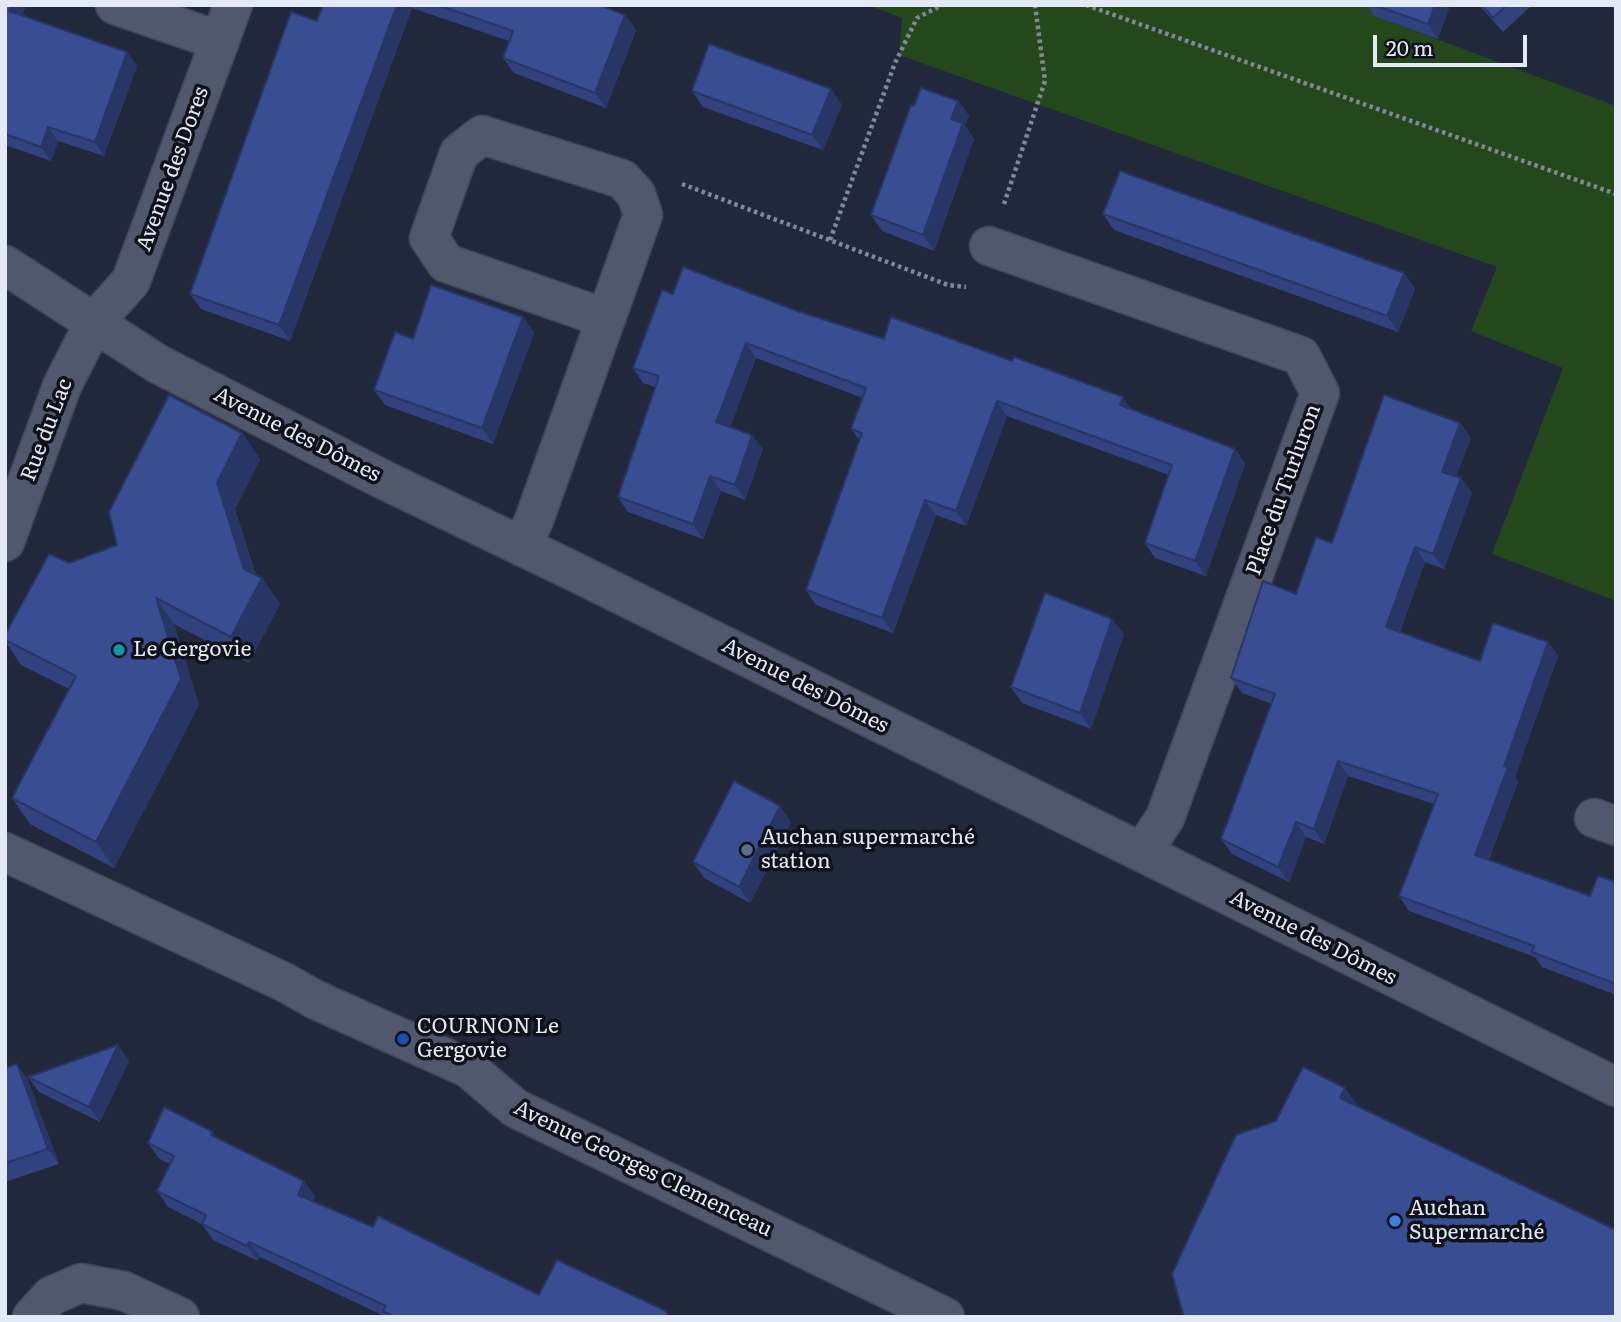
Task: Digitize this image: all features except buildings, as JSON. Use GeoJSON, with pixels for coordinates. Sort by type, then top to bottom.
{"type":"FeatureCollection","features":[{"type":"Feature","properties":{"kind":"street"},"geometry":{"type":"LineString","coordinates":[[115,5],[220,41]]}},
{"type":"Feature","properties":{"kind":"street","name":"Avenue des Dores"},"geometry":{"type":"LineString","coordinates":[[95,321],[131,281],[233,5]]}},
{"type":"Feature","properties":{"kind":"street"},"geometry":{"type":"LineString","coordinates":[[522,547],[643,215],[636,194],[622,179],[482,135],[459,153],[429,238],[446,262],[605,318]]}},
{"type":"Feature","properties":{"kind":"street","name":"Place du Turluron"},"geometry":{"type":"LineString","coordinates":[[989,246],[1301,356],[1320,393],[1165,818],[1142,852]]}},
{"type":"Feature","properties":{"kind":"street","name":"Avenue des Dômes"},"geometry":{"type":"LineString","coordinates":[[5,265],[158,364],[522,547],[1616,1087]]}},
{"type":"Feature","properties":{"kind":"street","name":"Rue du Lac"},"geometry":{"type":"LineString","coordinates":[[5,542],[62,386],[95,321]]}},
{"type":"Feature","properties":{"kind":"street","name":"Avenue Georges Clemenceau"},"geometry":{"type":"LineString","coordinates":[[5,852],[259,970],[316,1000],[468,1068],[515,1108],[927,1313]]}},
{"type":"Feature","properties":{"kind":"street"},"geometry":{"type":"LineString","coordinates":[[32,1317],[51,1296],[81,1283],[124,1291],[180,1317]]}},
{"type":"Feature","properties":{"kind":"path"},"geometry":{"type":"LineString","coordinates":[[831,240],[895,63],[917,19],[942,5]]}},
{"type":"Feature","properties":{"kind":"path"},"geometry":{"type":"LineString","coordinates":[[636,194],[660,178],[948,285],[973,288],[1045,81],[1035,5]]}},
{"type":"Feature","properties":{"kind":"path"},"geometry":{"type":"LineString","coordinates":[[1086,5],[1616,194]]}},
{"type":"Feature","properties":{"kind":"green space"},"geometry":{"type":"Polygon","coordinates":[[[868,5],[1378,5],[1375,16],[1616,106],[1616,601],[1492,554],[1563,368],[1471,331],[1497,267],[899,55],[902,18],[868,5]]]}},
{"type":"Feature","properties":{"kind":"place","name":"Le Gergovie"},"geometry":{"type":"Point","coordinates":[119,650]}},
{"type":"Feature","properties":{"kind":"place","name":"Auchan supermarché station"},"geometry":{"type":"Point","coordinates":[747,850]}},
{"type":"Feature","properties":{"kind":"place","name":"COURNON Le Gergovie"},"geometry":{"type":"Point","coordinates":[403,1039]}},
{"type":"Feature","properties":{"kind":"place","name":"Auchan Supermarché"},"geometry":{"type":"Point","coordinates":[1395,1221]}}]}
